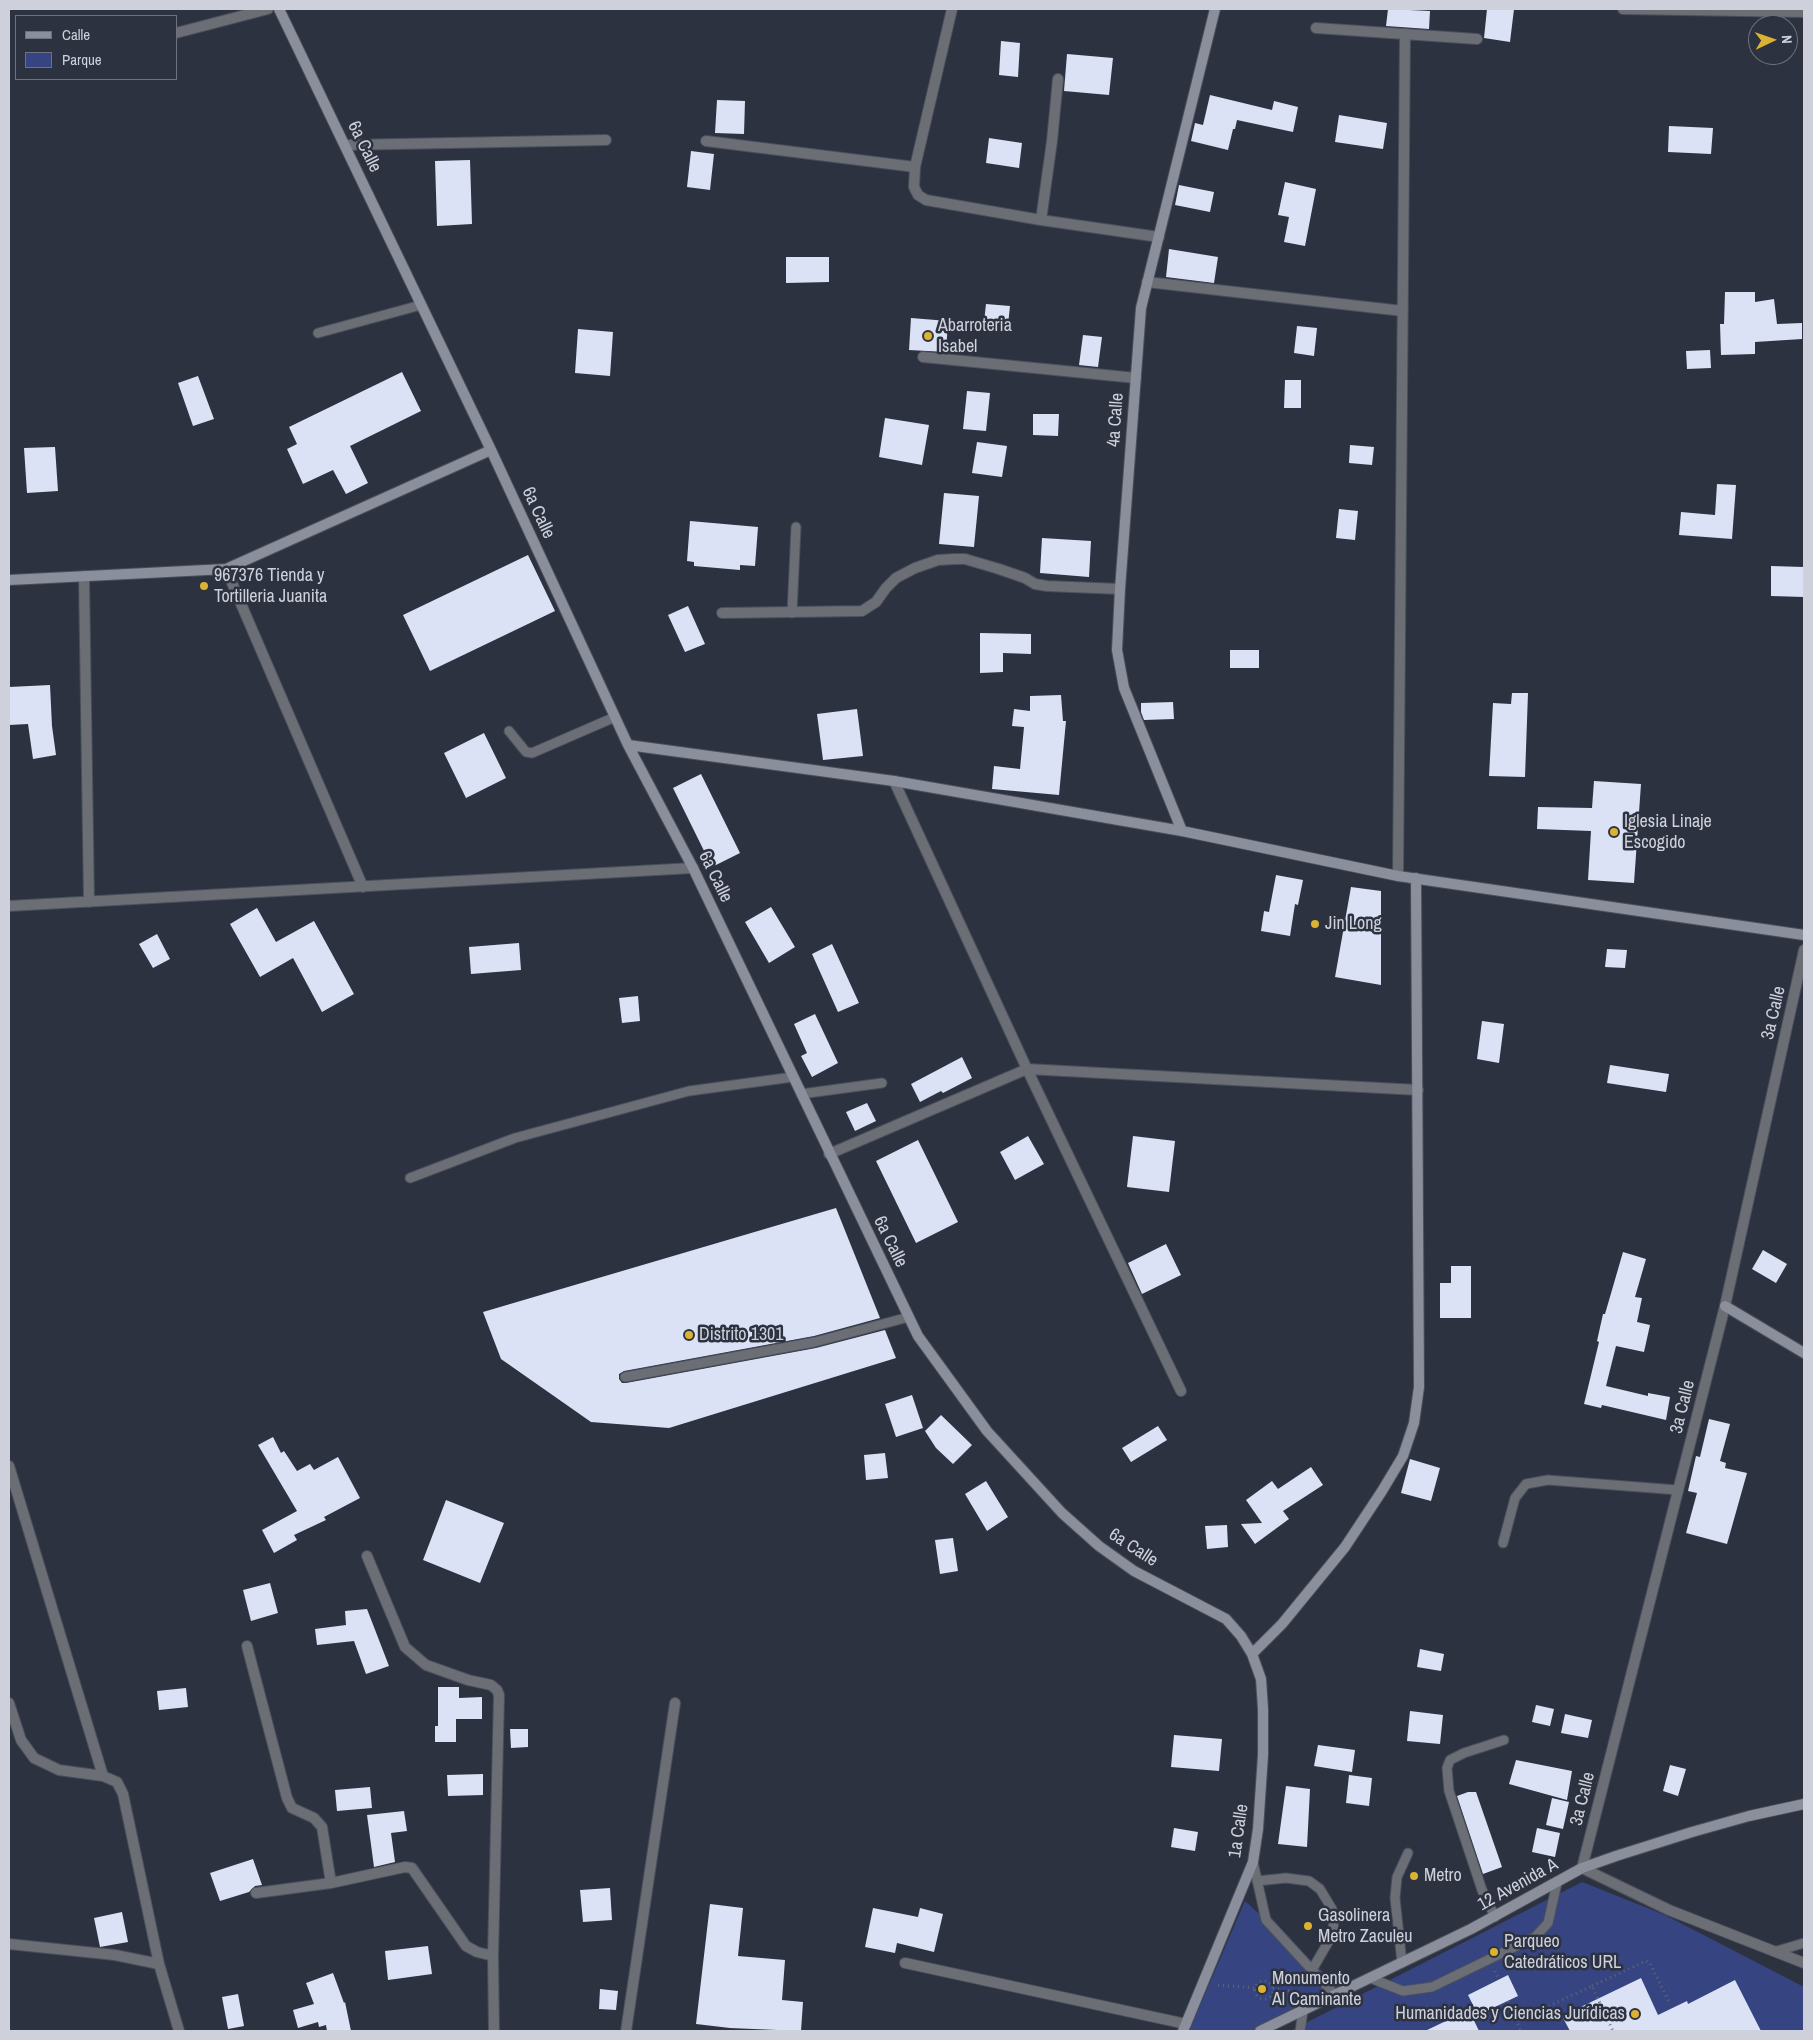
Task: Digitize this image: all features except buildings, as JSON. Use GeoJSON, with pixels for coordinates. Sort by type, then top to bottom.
{"type":"FeatureCollection","features":[{"type":"Feature","properties":{"kind":"street"},"geometry":{"type":"LineString","coordinates":[[178,32],[268,9]]}},
{"type":"Feature","properties":{"kind":"street","name":"6a Calle"},"geometry":{"type":"LineString","coordinates":[[279,9],[491,450],[628,745],[693,868],[918,1336],[987,1431],[1062,1513],[1099,1546],[1134,1571],[1226,1619],[1241,1636],[1252,1654]]}},
{"type":"Feature","properties":{"kind":"street"},"geometry":{"type":"LineString","coordinates":[[952,9],[915,167],[914,187],[918,195],[926,200],[1041,220],[1159,237]]}},
{"type":"Feature","properties":{"kind":"street","name":"4a Calle"},"geometry":{"type":"LineString","coordinates":[[1182,831],[1124,688],[1117,650],[1141,308],[1215,9]]}},
{"type":"Feature","properties":{"kind":"street"},"geometry":{"type":"LineString","coordinates":[[1623,9],[1804,12]]}},
{"type":"Feature","properties":{"kind":"street"},"geometry":{"type":"LineString","coordinates":[[1316,28],[1477,39]]}},
{"type":"Feature","properties":{"kind":"street"},"geometry":{"type":"LineString","coordinates":[[1398,876],[1406,34]]}},
{"type":"Feature","properties":{"kind":"street"},"geometry":{"type":"LineString","coordinates":[[1041,220],[1058,79]]}},
{"type":"Feature","properties":{"kind":"street"},"geometry":{"type":"LineString","coordinates":[[345,145],[606,140]]}},
{"type":"Feature","properties":{"kind":"street"},"geometry":{"type":"LineString","coordinates":[[706,141],[915,167]]}},
{"type":"Feature","properties":{"kind":"street"},"geometry":{"type":"LineString","coordinates":[[1147,282],[1403,311]]}},
{"type":"Feature","properties":{"kind":"street"},"geometry":{"type":"LineString","coordinates":[[923,357],[1136,378]]}},
{"type":"Feature","properties":{"kind":"street"},"geometry":{"type":"LineString","coordinates":[[9,580],[226,569],[491,450]]}},
{"type":"Feature","properties":{"kind":"street"},"geometry":{"type":"LineString","coordinates":[[722,613],[862,611],[876,602],[896,578],[915,568],[938,560],[965,559],[999,569],[1035,584],[1047,586],[1120,589]]}},
{"type":"Feature","properties":{"kind":"street"},"geometry":{"type":"LineString","coordinates":[[226,569],[363,886]]}},
{"type":"Feature","properties":{"kind":"street"},"geometry":{"type":"LineString","coordinates":[[84,576],[89,902]]}},
{"type":"Feature","properties":{"kind":"street"},"geometry":{"type":"LineString","coordinates":[[628,745],[894,781],[1182,831],[1398,876],[1804,935]]}},
{"type":"Feature","properties":{"kind":"street"},"geometry":{"type":"LineString","coordinates":[[894,781],[1181,1391]]}},
{"type":"Feature","properties":{"kind":"street"},"geometry":{"type":"LineString","coordinates":[[9,906],[693,868]]}},
{"type":"Feature","properties":{"kind":"street"},"geometry":{"type":"LineString","coordinates":[[1252,1654],[1282,1624],[1345,1548],[1403,1456],[1414,1423],[1419,1387],[1416,878]]}},
{"type":"Feature","properties":{"kind":"street","name":"3a Calle"},"geometry":{"type":"LineString","coordinates":[[1582,1868],[1725,1306],[1804,950]]}},
{"type":"Feature","properties":{"kind":"street"},"geometry":{"type":"LineString","coordinates":[[829,1154],[1028,1069],[1418,1090]]}},
{"type":"Feature","properties":{"kind":"street"},"geometry":{"type":"LineString","coordinates":[[1725,1306],[1804,1353]]}},
{"type":"Feature","properties":{"kind":"street"},"geometry":{"type":"LineString","coordinates":[[9,1466],[104,1776]]}},
{"type":"Feature","properties":{"kind":"street"},"geometry":{"type":"LineString","coordinates":[[367,1556],[405,1647],[426,1665],[468,1680],[491,1685],[497,1690],[499,1695],[494,2031]]}},
{"type":"Feature","properties":{"kind":"street"},"geometry":{"type":"LineString","coordinates":[[247,1646],[287,1798],[292,1808],[314,1818],[322,1827],[331,1882]]}},
{"type":"Feature","properties":{"kind":"street","name":"1a Calle"},"geometry":{"type":"LineString","coordinates":[[1184,2028],[1253,1862],[1258,1829],[1263,1755],[1263,1710],[1261,1679],[1252,1654]]}},
{"type":"Feature","properties":{"kind":"street"},"geometry":{"type":"LineString","coordinates":[[9,1703],[21,1740],[34,1758],[59,1770],[104,1776],[117,1782],[123,1794],[159,1964],[179,2031]]}},
{"type":"Feature","properties":{"kind":"street"},"geometry":{"type":"LineString","coordinates":[[626,2031],[675,1703]]}},
{"type":"Feature","properties":{"kind":"street","name":"12 Avenida A"},"geometry":{"type":"LineString","coordinates":[[1266,2030],[1494,1917],[1582,1868],[1692,1832],[1749,1816],[1804,1804]]}},
{"type":"Feature","properties":{"kind":"street"},"geometry":{"type":"LineString","coordinates":[[256,1893],[331,1882],[405,1867],[412,1868],[466,1946],[477,1952],[494,1956]]}},
{"type":"Feature","properties":{"kind":"street"},"geometry":{"type":"LineString","coordinates":[[1582,1868],[1669,1910],[1804,1963]]}},
{"type":"Feature","properties":{"kind":"street"},"geometry":{"type":"LineString","coordinates":[[9,1944],[115,1955],[159,1964]]}},
{"type":"Feature","properties":{"kind":"street"},"geometry":{"type":"LineString","coordinates":[[905,1963],[1184,2028]]}},
{"type":"Feature","properties":{"kind":"lane"},"geometry":{"type":"LineString","coordinates":[[318,333],[421,305]]}},
{"type":"Feature","properties":{"kind":"lane"},"geometry":{"type":"LineString","coordinates":[[792,613],[796,527]]}},
{"type":"Feature","properties":{"kind":"lane"},"geometry":{"type":"LineString","coordinates":[[509,730],[526,752],[532,753],[615,717]]}},
{"type":"Feature","properties":{"kind":"lane"},"geometry":{"type":"LineString","coordinates":[[410,1178],[515,1138],[689,1091],[793,1077]]}},
{"type":"Feature","properties":{"kind":"lane"},"geometry":{"type":"LineString","coordinates":[[801,1094],[882,1083]]}},
{"type":"Feature","properties":{"kind":"lane"},"geometry":{"type":"LineString","coordinates":[[625,1377],[815,1342],[909,1317]]}},
{"type":"Feature","properties":{"kind":"lane"},"geometry":{"type":"LineString","coordinates":[[1504,1543],[1515,1498],[1526,1484],[1548,1480],[1678,1490]]}},
{"type":"Feature","properties":{"kind":"lane"},"geometry":{"type":"LineString","coordinates":[[1494,1917],[1482,1890],[1449,1791],[1447,1768],[1450,1760],[1464,1753],[1504,1740]]}},
{"type":"Feature","properties":{"kind":"lane"},"geometry":{"type":"LineString","coordinates":[[1402,1963],[1395,1898],[1397,1878],[1408,1853]]}},
{"type":"Feature","properties":{"kind":"lane"},"geometry":{"type":"LineString","coordinates":[[1253,1862],[1266,1920],[1335,1995]]}},
{"type":"Feature","properties":{"kind":"lane"},"geometry":{"type":"LineString","coordinates":[[1258,1881],[1286,1878],[1309,1881],[1320,1889],[1332,1909],[1334,1932],[1312,1970]]}},
{"type":"Feature","properties":{"kind":"lane"},"geometry":{"type":"LineString","coordinates":[[1370,1978],[1403,1991],[1432,1987],[1535,1937],[1548,1924],[1556,1883]]}},
{"type":"Feature","properties":{"kind":"lane"},"geometry":{"type":"LineString","coordinates":[[1777,1951],[1804,1943]]}},
{"type":"Feature","properties":{"kind":"lane"},"geometry":{"type":"LineString","coordinates":[[1300,2031],[1303,2011]]}},
{"type":"Feature","properties":{"kind":"path"},"geometry":{"type":"LineString","coordinates":[[1517,2021],[1646,1961],[1650,1963],[1669,2002]]}},
{"type":"Feature","properties":{"kind":"path"},"geometry":{"type":"LineString","coordinates":[[1265,1980],[1272,1985],[1273,1991],[1268,1998],[1262,1998],[1257,1995],[1255,1988],[1259,1982],[1265,1980]]}},
{"type":"Feature","properties":{"kind":"path"},"geometry":{"type":"LineString","coordinates":[[1209,1984],[1255,1988]]}},
{"type":"Feature","properties":{"kind":"path"},"geometry":{"type":"LineString","coordinates":[[1592,1986],[1613,2031]]}},
{"type":"Feature","properties":{"kind":"path"},"geometry":{"type":"LineString","coordinates":[[1508,2001],[1521,2031]]}},
{"type":"Feature","properties":{"kind":"green space"},"geometry":{"type":"Polygon","coordinates":[[[1582,1882],[1665,1915],[1804,1987],[1804,2031],[1290,2031],[1582,1882]]]}},
{"type":"Feature","properties":{"kind":"green space"},"geometry":{"type":"Polygon","coordinates":[[[1245,1901],[1342,1989],[1252,2031],[1189,2031],[1245,1901]]]}},
{"type":"Feature","properties":{"kind":"place","name":"Abarroteria Isabel"},"geometry":{"type":"Point","coordinates":[928,336]}},
{"type":"Feature","properties":{"kind":"place","name":"967376 Tienda y Tortilleria Juanita"},"geometry":{"type":"Point","coordinates":[204,586]}},
{"type":"Feature","properties":{"kind":"place","name":"Iglesia Linaje Escogido"},"geometry":{"type":"Point","coordinates":[1614,832]}},
{"type":"Feature","properties":{"kind":"place","name":"Jin Long"},"geometry":{"type":"Point","coordinates":[1315,924]}},
{"type":"Feature","properties":{"kind":"place","name":"Distrito 1301"},"geometry":{"type":"Point","coordinates":[689,1335]}},
{"type":"Feature","properties":{"kind":"place","name":"Metro"},"geometry":{"type":"Point","coordinates":[1414,1876]}},
{"type":"Feature","properties":{"kind":"place","name":"Gasolinera Metro Zaculeu"},"geometry":{"type":"Point","coordinates":[1308,1926]}},
{"type":"Feature","properties":{"kind":"place","name":"Parqueo Catedráticos URL"},"geometry":{"type":"Point","coordinates":[1494,1952]}},
{"type":"Feature","properties":{"kind":"place","name":"Monumento Al Caminante"},"geometry":{"type":"Point","coordinates":[1262,1989]}},
{"type":"Feature","properties":{"kind":"place","name":"Humanidades y Ciencias Jurídicas"},"geometry":{"type":"Point","coordinates":[1635,2014]}}]}
